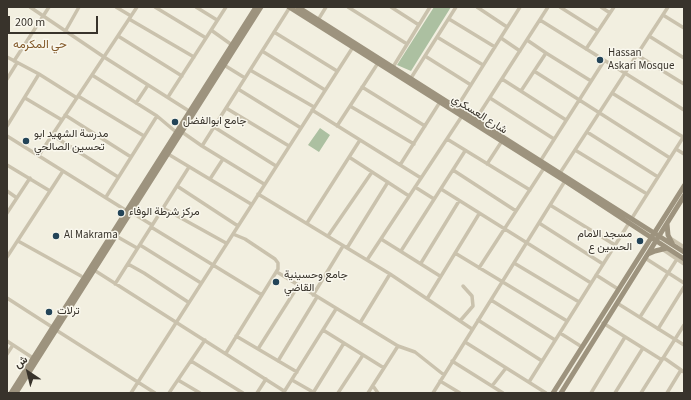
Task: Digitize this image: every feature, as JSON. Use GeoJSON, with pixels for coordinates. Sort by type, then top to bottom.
{"type":"FeatureCollection","features":[{"type":"Feature","properties":{"kind":"main road"},"geometry":{"type":"LineString","coordinates":[[153,173],[168,154],[189,111],[256,7]]}},
{"type":"Feature","properties":{"kind":"main road"},"geometry":{"type":"LineString","coordinates":[[11,393],[25,375],[83,280],[261,7]]}},
{"type":"Feature","properties":{"kind":"main road","name":"شارع العسكري"},"geometry":{"type":"LineString","coordinates":[[289,7],[411,78],[476,119],[490,131]]}},
{"type":"Feature","properties":{"kind":"main road","name":"شارع العسكري"},"geometry":{"type":"LineString","coordinates":[[298,7],[304,9],[333,32]]}},
{"type":"Feature","properties":{"kind":"main road","name":"شارع العسكري"},"geometry":{"type":"LineString","coordinates":[[341,37],[353,47],[462,116],[541,160],[630,221],[650,238],[669,248]]}},
{"type":"Feature","properties":{"kind":"main road","name":"شارع العسكري"},"geometry":{"type":"LineString","coordinates":[[497,135],[502,141],[565,181],[630,221],[654,232],[669,248]]}},
{"type":"Feature","properties":{"kind":"main road"},"geometry":{"type":"LineString","coordinates":[[563,392],[597,334],[618,289],[684,186]]}},
{"type":"Feature","properties":{"kind":"main road"},"geometry":{"type":"LineString","coordinates":[[553,393],[591,332],[600,326],[617,303],[684,196]]}},
{"type":"Feature","properties":{"kind":"main road"},"geometry":{"type":"LineString","coordinates":[[83,280],[94,270],[116,236],[129,211]]}},
{"type":"Feature","properties":{"kind":"main road"},"geometry":{"type":"LineString","coordinates":[[667,224],[669,248],[675,258]]}},
{"type":"Feature","properties":{"kind":"main road"},"geometry":{"type":"LineString","coordinates":[[646,256],[669,248],[683,246]]}},
{"type":"Feature","properties":{"kind":"main road"},"geometry":{"type":"LineString","coordinates":[[669,248],[684,252]]}},
{"type":"Feature","properties":{"kind":"main road"},"geometry":{"type":"LineString","coordinates":[[669,248],[684,259]]}},
{"type":"Feature","properties":{"kind":"main road"},"geometry":{"type":"LineString","coordinates":[[25,375],[33,358],[54,328]]}},
{"type":"Feature","properties":{"kind":"main road"},"geometry":{"type":"LineString","coordinates":[[591,332],[594,331],[597,334]]}},
{"type":"Feature","properties":{"kind":"main road"},"geometry":{"type":"LineString","coordinates":[[16,393],[19,384]]}},
{"type":"Feature","properties":{"kind":"street"},"geometry":{"type":"LineString","coordinates":[[30,7],[104,57],[189,111]]}},
{"type":"Feature","properties":{"kind":"street"},"geometry":{"type":"LineString","coordinates":[[7,79],[49,7]]}},
{"type":"Feature","properties":{"kind":"street"},"geometry":{"type":"LineString","coordinates":[[66,30],[79,7]]}},
{"type":"Feature","properties":{"kind":"street"},"geometry":{"type":"LineString","coordinates":[[116,7],[130,18],[194,57]]}},
{"type":"Feature","properties":{"kind":"street"},"geometry":{"type":"LineString","coordinates":[[39,156],[137,7]]}},
{"type":"Feature","properties":{"kind":"street"},"geometry":{"type":"LineString","coordinates":[[156,7],[206,38]]}},
{"type":"Feature","properties":{"kind":"street"},"geometry":{"type":"LineString","coordinates":[[196,7],[217,20]]}},
{"type":"Feature","properties":{"kind":"street"},"geometry":{"type":"LineString","coordinates":[[168,97],[226,7]]}},
{"type":"Feature","properties":{"kind":"street"},"geometry":{"type":"LineString","coordinates":[[202,146],[289,7]]}},
{"type":"Feature","properties":{"kind":"street"},"geometry":{"type":"LineString","coordinates":[[318,20],[326,7]]}},
{"type":"Feature","properties":{"kind":"street"},"geometry":{"type":"LineString","coordinates":[[348,7],[407,44]]}},
{"type":"Feature","properties":{"kind":"street"},"geometry":{"type":"LineString","coordinates":[[391,7],[419,25]]}},
{"type":"Feature","properties":{"kind":"street"},"geometry":{"type":"LineString","coordinates":[[393,67],[430,7]]}},
{"type":"Feature","properties":{"kind":"street"},"geometry":{"type":"LineString","coordinates":[[411,78],[456,7]]}},
{"type":"Feature","properties":{"kind":"street"},"geometry":{"type":"LineString","coordinates":[[477,7],[507,26]]}},
{"type":"Feature","properties":{"kind":"street"},"geometry":{"type":"LineString","coordinates":[[476,119],[548,7]]}},
{"type":"Feature","properties":{"kind":"street"},"geometry":{"type":"LineString","coordinates":[[560,7],[598,31]]}},
{"type":"Feature","properties":{"kind":"street"},"geometry":{"type":"LineString","coordinates":[[601,7],[610,13]]}},
{"type":"Feature","properties":{"kind":"street"},"geometry":{"type":"LineString","coordinates":[[586,49],[614,7]]}},
{"type":"Feature","properties":{"kind":"street"},"geometry":{"type":"LineString","coordinates":[[560,173],[668,7]]}},
{"type":"Feature","properties":{"kind":"street"},"geometry":{"type":"LineString","coordinates":[[457,107],[518,8]]}},
{"type":"Feature","properties":{"kind":"street"},"geometry":{"type":"LineString","coordinates":[[663,15],[684,28]]}},
{"type":"Feature","properties":{"kind":"street"},"geometry":{"type":"LineString","coordinates":[[449,19],[495,47]]}},
{"type":"Feature","properties":{"kind":"street"},"geometry":{"type":"LineString","coordinates":[[540,20],[684,110]]}},
{"type":"Feature","properties":{"kind":"street"},"geometry":{"type":"LineString","coordinates":[[211,30],[232,45]]}},
{"type":"Feature","properties":{"kind":"street"},"geometry":{"type":"LineString","coordinates":[[274,32],[337,71]]}},
{"type":"Feature","properties":{"kind":"street"},"geometry":{"type":"LineString","coordinates":[[118,36],[182,76]]}},
{"type":"Feature","properties":{"kind":"street"},"geometry":{"type":"LineString","coordinates":[[649,36],[684,58]]}},
{"type":"Feature","properties":{"kind":"street"},"geometry":{"type":"LineString","coordinates":[[437,37],[483,66]]}},
{"type":"Feature","properties":{"kind":"street"},"geometry":{"type":"LineString","coordinates":[[500,38],[520,51]]}},
{"type":"Feature","properties":{"kind":"street"},"geometry":{"type":"LineString","coordinates":[[527,40],[591,81]]}},
{"type":"Feature","properties":{"kind":"street"},"geometry":{"type":"LineString","coordinates":[[131,393],[353,47]]}},
{"type":"Feature","properties":{"kind":"street"},"geometry":{"type":"LineString","coordinates":[[262,51],[325,90]]}},
{"type":"Feature","properties":{"kind":"street"},"geometry":{"type":"LineString","coordinates":[[521,91],[546,53]]}},
{"type":"Feature","properties":{"kind":"street"},"geometry":{"type":"LineString","coordinates":[[637,55],[684,84]]}},
{"type":"Feature","properties":{"kind":"street"},"geometry":{"type":"LineString","coordinates":[[425,56],[471,85]]}},
{"type":"Feature","properties":{"kind":"street"},"geometry":{"type":"LineString","coordinates":[[7,57],[39,74],[144,136]]}},
{"type":"Feature","properties":{"kind":"street"},"geometry":{"type":"LineString","coordinates":[[541,160],[604,61]]}},
{"type":"Feature","properties":{"kind":"street"},"geometry":{"type":"LineString","coordinates":[[337,126],[378,63]]}},
{"type":"Feature","properties":{"kind":"street"},"geometry":{"type":"LineString","coordinates":[[224,65],[245,78]]}},
{"type":"Feature","properties":{"kind":"street"},"geometry":{"type":"LineString","coordinates":[[250,70],[421,178]]}},
{"type":"Feature","properties":{"kind":"street"},"geometry":{"type":"LineString","coordinates":[[534,71],[670,158]]}},
{"type":"Feature","properties":{"kind":"street"},"geometry":{"type":"LineString","coordinates":[[7,126],[39,74]]}},
{"type":"Feature","properties":{"kind":"street"},"geometry":{"type":"LineString","coordinates":[[92,75],[157,116],[179,132],[264,184]]}},
{"type":"Feature","properties":{"kind":"street"},"geometry":{"type":"LineString","coordinates":[[502,79],[566,120]]}},
{"type":"Feature","properties":{"kind":"street"},"geometry":{"type":"LineString","coordinates":[[136,103],[148,85]]}},
{"type":"Feature","properties":{"kind":"street"},"geometry":{"type":"LineString","coordinates":[[362,87],[425,126]]}},
{"type":"Feature","properties":{"kind":"street"},"geometry":{"type":"LineString","coordinates":[[238,89],[301,128]]}},
{"type":"Feature","properties":{"kind":"street"},"geometry":{"type":"LineString","coordinates":[[529,382],[684,136],[612,93]]}},
{"type":"Feature","properties":{"kind":"street"},"geometry":{"type":"LineString","coordinates":[[25,98],[62,120]]}},
{"type":"Feature","properties":{"kind":"street"},"geometry":{"type":"LineString","coordinates":[[490,98],[554,139]]}},
{"type":"Feature","properties":{"kind":"street"},"geometry":{"type":"LineString","coordinates":[[400,165],[440,102]]}},
{"type":"Feature","properties":{"kind":"street"},"geometry":{"type":"LineString","coordinates":[[350,106],[414,144]]}},
{"type":"Feature","properties":{"kind":"street"},"geometry":{"type":"LineString","coordinates":[[226,108],[289,146]]}},
{"type":"Feature","properties":{"kind":"street"},"geometry":{"type":"LineString","coordinates":[[65,116],[131,157]]}},
{"type":"Feature","properties":{"kind":"street"},"geometry":{"type":"LineString","coordinates":[[106,197],[157,116]]}},
{"type":"Feature","properties":{"kind":"street"},"geometry":{"type":"LineString","coordinates":[[367,260],[462,116]]}},
{"type":"Feature","properties":{"kind":"street"},"geometry":{"type":"LineString","coordinates":[[214,127],[276,166]]}},
{"type":"Feature","properties":{"kind":"street"},"geometry":{"type":"LineString","coordinates":[[587,132],[658,177]]}},
{"type":"Feature","properties":{"kind":"street"},"geometry":{"type":"LineString","coordinates":[[52,135],[118,177]]}},
{"type":"Feature","properties":{"kind":"street"},"geometry":{"type":"LineString","coordinates":[[7,136],[262,295]]}},
{"type":"Feature","properties":{"kind":"street"},"geometry":{"type":"LineString","coordinates":[[447,139],[530,190]]}},
{"type":"Feature","properties":{"kind":"street"},"geometry":{"type":"LineString","coordinates":[[307,223],[360,140]]}},
{"type":"Feature","properties":{"kind":"street"},"geometry":{"type":"LineString","coordinates":[[487,164],[502,141]]}},
{"type":"Feature","properties":{"kind":"street"},"geometry":{"type":"LineString","coordinates":[[676,149],[684,154]]}},
{"type":"Feature","properties":{"kind":"street"},"geometry":{"type":"LineString","coordinates":[[575,150],[647,194]]}},
{"type":"Feature","properties":{"kind":"street"},"geometry":{"type":"LineString","coordinates":[[401,251],[465,151]]}},
{"type":"Feature","properties":{"kind":"street"},"geometry":{"type":"LineString","coordinates":[[168,154],[252,204]]}},
{"type":"Feature","properties":{"kind":"street"},"geometry":{"type":"LineString","coordinates":[[349,157],[409,196]]}},
{"type":"Feature","properties":{"kind":"street"},"geometry":{"type":"LineString","coordinates":[[210,179],[223,159]]}},
{"type":"Feature","properties":{"kind":"street"},"geometry":{"type":"LineString","coordinates":[[7,165],[50,191]]}},
{"type":"Feature","properties":{"kind":"street"},"geometry":{"type":"LineString","coordinates":[[115,284],[189,167]]}},
{"type":"Feature","properties":{"kind":"street"},"geometry":{"type":"LineString","coordinates":[[480,268],[544,168]]}},
{"type":"Feature","properties":{"kind":"street"},"geometry":{"type":"LineString","coordinates":[[453,170],[516,212]]}},
{"type":"Feature","properties":{"kind":"street"},"geometry":{"type":"LineString","coordinates":[[7,257],[63,171]]}},
{"type":"Feature","properties":{"kind":"street"},"geometry":{"type":"LineString","coordinates":[[328,236],[372,172]]}},
{"type":"Feature","properties":{"kind":"street"},"geometry":{"type":"LineString","coordinates":[[7,213],[30,178]]}},
{"type":"Feature","properties":{"kind":"street"},"geometry":{"type":"LineString","coordinates":[[433,393],[565,181]]}},
{"type":"Feature","properties":{"kind":"street"},"geometry":{"type":"LineString","coordinates":[[313,295],[388,182]]}},
{"type":"Feature","properties":{"kind":"street"},"geometry":{"type":"LineString","coordinates":[[177,186],[238,226]]}},
{"type":"Feature","properties":{"kind":"street"},"geometry":{"type":"LineString","coordinates":[[415,187],[434,199]]}},
{"type":"Feature","properties":{"kind":"street"},"geometry":{"type":"LineString","coordinates":[[441,189],[526,244],[591,283]]}},
{"type":"Feature","properties":{"kind":"street"},"geometry":{"type":"LineString","coordinates":[[7,191],[17,198]]}},
{"type":"Feature","properties":{"kind":"street"},"geometry":{"type":"LineString","coordinates":[[258,194],[390,274],[472,329]]}},
{"type":"Feature","properties":{"kind":"street"},"geometry":{"type":"LineString","coordinates":[[421,263],[459,201]]}},
{"type":"Feature","properties":{"kind":"street"},"geometry":{"type":"LineString","coordinates":[[550,205],[615,245]]}},
{"type":"Feature","properties":{"kind":"street"},"geometry":{"type":"LineString","coordinates":[[163,208],[226,243]]}},
{"type":"Feature","properties":{"kind":"street"},"geometry":{"type":"LineString","coordinates":[[427,299],[479,214]]}},
{"type":"Feature","properties":{"kind":"street"},"geometry":{"type":"LineString","coordinates":[[539,223],[603,264]]}},
{"type":"Feature","properties":{"kind":"street"},"geometry":{"type":"LineString","coordinates":[[226,353],[277,272],[279,265],[275,259],[244,239],[233,234]]}},
{"type":"Feature","properties":{"kind":"street"},"geometry":{"type":"LineString","coordinates":[[116,236],[138,246],[201,283]]}},
{"type":"Feature","properties":{"kind":"street"},"geometry":{"type":"LineString","coordinates":[[669,237],[683,246]]}},
{"type":"Feature","properties":{"kind":"street"},"geometry":{"type":"LineString","coordinates":[[381,239],[440,276]]}},
{"type":"Feature","properties":{"kind":"street"},"geometry":{"type":"LineString","coordinates":[[18,241],[83,280]]}},
{"type":"Feature","properties":{"kind":"street"},"geometry":{"type":"LineString","coordinates":[[7,246],[12,249]]}},
{"type":"Feature","properties":{"kind":"street"},"geometry":{"type":"LineString","coordinates":[[669,248],[675,258],[684,264]]}},
{"type":"Feature","properties":{"kind":"street"},"geometry":{"type":"LineString","coordinates":[[454,253],[567,321]]}},
{"type":"Feature","properties":{"kind":"street"},"geometry":{"type":"LineString","coordinates":[[646,256],[684,283]]}},
{"type":"Feature","properties":{"kind":"street"},"geometry":{"type":"LineString","coordinates":[[640,317],[668,273],[675,258]]}},
{"type":"Feature","properties":{"kind":"street"},"geometry":{"type":"LineString","coordinates":[[514,263],[579,302]]}},
{"type":"Feature","properties":{"kind":"street"},"geometry":{"type":"LineString","coordinates":[[128,264],[144,272],[188,302]]}},
{"type":"Feature","properties":{"kind":"street"},"geometry":{"type":"LineString","coordinates":[[94,270],[226,353],[284,392],[336,309]]}},
{"type":"Feature","properties":{"kind":"street"},"geometry":{"type":"LineString","coordinates":[[277,272],[398,346],[415,352],[444,375]]}},
{"type":"Feature","properties":{"kind":"street"},"geometry":{"type":"LineString","coordinates":[[360,323],[390,274]]}},
{"type":"Feature","properties":{"kind":"street"},"geometry":{"type":"LineString","coordinates":[[596,275],[618,289]]}},
{"type":"Feature","properties":{"kind":"street"},"geometry":{"type":"LineString","coordinates":[[258,349],[298,286]]}},
{"type":"Feature","properties":{"kind":"street"},"geometry":{"type":"LineString","coordinates":[[460,321],[473,306],[472,296],[463,286]]}},
{"type":"Feature","properties":{"kind":"street"},"geometry":{"type":"LineString","coordinates":[[658,329],[684,287]]}},
{"type":"Feature","properties":{"kind":"street"},"geometry":{"type":"LineString","coordinates":[[278,361],[317,297]]}},
{"type":"Feature","properties":{"kind":"street"},"geometry":{"type":"LineString","coordinates":[[7,298],[155,393]]}},
{"type":"Feature","properties":{"kind":"street"},"geometry":{"type":"LineString","coordinates":[[490,300],[555,340]]}},
{"type":"Feature","properties":{"kind":"street"},"geometry":{"type":"LineString","coordinates":[[617,303],[684,345]]}},
{"type":"Feature","properties":{"kind":"street"},"geometry":{"type":"LineString","coordinates":[[478,320],[542,361]]}},
{"type":"Feature","properties":{"kind":"street"},"geometry":{"type":"LineString","coordinates":[[641,393],[684,325]]}},
{"type":"Feature","properties":{"kind":"street"},"geometry":{"type":"LineString","coordinates":[[600,326],[625,337],[683,371],[667,393]]}},
{"type":"Feature","properties":{"kind":"street"},"geometry":{"type":"LineString","coordinates":[[323,330],[384,368]]}},
{"type":"Feature","properties":{"kind":"street"},"geometry":{"type":"LineString","coordinates":[[560,333],[582,347]]}},
{"type":"Feature","properties":{"kind":"street"},"geometry":{"type":"LineString","coordinates":[[236,336],[297,372]]}},
{"type":"Feature","properties":{"kind":"street"},"geometry":{"type":"LineString","coordinates":[[591,393],[625,337]]}},
{"type":"Feature","properties":{"kind":"street"},"geometry":{"type":"LineString","coordinates":[[169,393],[205,340]]}},
{"type":"Feature","properties":{"kind":"street"},"geometry":{"type":"LineString","coordinates":[[7,342],[33,358]]}},
{"type":"Feature","properties":{"kind":"street"},"geometry":{"type":"LineString","coordinates":[[465,342],[546,393]]}},
{"type":"Feature","properties":{"kind":"street"},"geometry":{"type":"LineString","coordinates":[[292,380],[313,393],[344,343]]}},
{"type":"Feature","properties":{"kind":"street"},"geometry":{"type":"LineString","coordinates":[[7,354],[13,345]]}},
{"type":"Feature","properties":{"kind":"street"},"geometry":{"type":"LineString","coordinates":[[368,393],[398,346]]}},
{"type":"Feature","properties":{"kind":"street"},"geometry":{"type":"LineString","coordinates":[[615,393],[643,348]]}},
{"type":"Feature","properties":{"kind":"street"},"geometry":{"type":"LineString","coordinates":[[338,393],[363,355]]}},
{"type":"Feature","properties":{"kind":"street"},"geometry":{"type":"LineString","coordinates":[[191,361],[243,393]]}},
{"type":"Feature","properties":{"kind":"street"},"geometry":{"type":"LineString","coordinates":[[452,361],[503,393]]}},
{"type":"Feature","properties":{"kind":"street"},"geometry":{"type":"LineString","coordinates":[[492,386],[506,368]]}},
{"type":"Feature","properties":{"kind":"street"},"geometry":{"type":"LineString","coordinates":[[257,393],[266,379]]}},
{"type":"Feature","properties":{"kind":"street"},"geometry":{"type":"LineString","coordinates":[[178,380],[200,393]]}},
{"type":"Feature","properties":{"kind":"street"},"geometry":{"type":"LineString","coordinates":[[440,381],[460,393]]}},
{"type":"Feature","properties":{"kind":"street"},"geometry":{"type":"LineString","coordinates":[[373,386],[378,393]]}},
{"type":"Feature","properties":{"kind":"green space"},"geometry":{"type":"Polygon","coordinates":[[[434,7],[451,7],[411,71],[397,65],[434,7]]]}},
{"type":"Feature","properties":{"kind":"green space"},"geometry":{"type":"Polygon","coordinates":[[[320,128],[330,135],[319,152],[308,145],[320,128]]]}},
{"type":"Feature","properties":{"kind":"place","name":"Hassan Askari Mosque"},"geometry":{"type":"Point","coordinates":[600,60]}},
{"type":"Feature","properties":{"kind":"place","name":"جامع ابوالفضل"},"geometry":{"type":"Point","coordinates":[175,122]}},
{"type":"Feature","properties":{"kind":"place","name":"مدرسة الشهيد ابو تحسين الصالحي"},"geometry":{"type":"Point","coordinates":[26,141]}},
{"type":"Feature","properties":{"kind":"place","name":"مركز شرطة الوفاء"},"geometry":{"type":"Point","coordinates":[121,213]}},
{"type":"Feature","properties":{"kind":"place","name":"Al Makrama"},"geometry":{"type":"Point","coordinates":[56,236]}},
{"type":"Feature","properties":{"kind":"place","name":"مسجد الامام الحسين ع"},"geometry":{"type":"Point","coordinates":[640,241]}},
{"type":"Feature","properties":{"kind":"place","name":"جامع وحسينية القاضي"},"geometry":{"type":"Point","coordinates":[276,282]}},
{"type":"Feature","properties":{"kind":"place","name":"ترلات"},"geometry":{"type":"Point","coordinates":[49,312]}},
{"type":"Feature","properties":{"kind":"district","name":"حي المكرمه"},"geometry":{"type":"Point","coordinates":[40,45]}}]}
